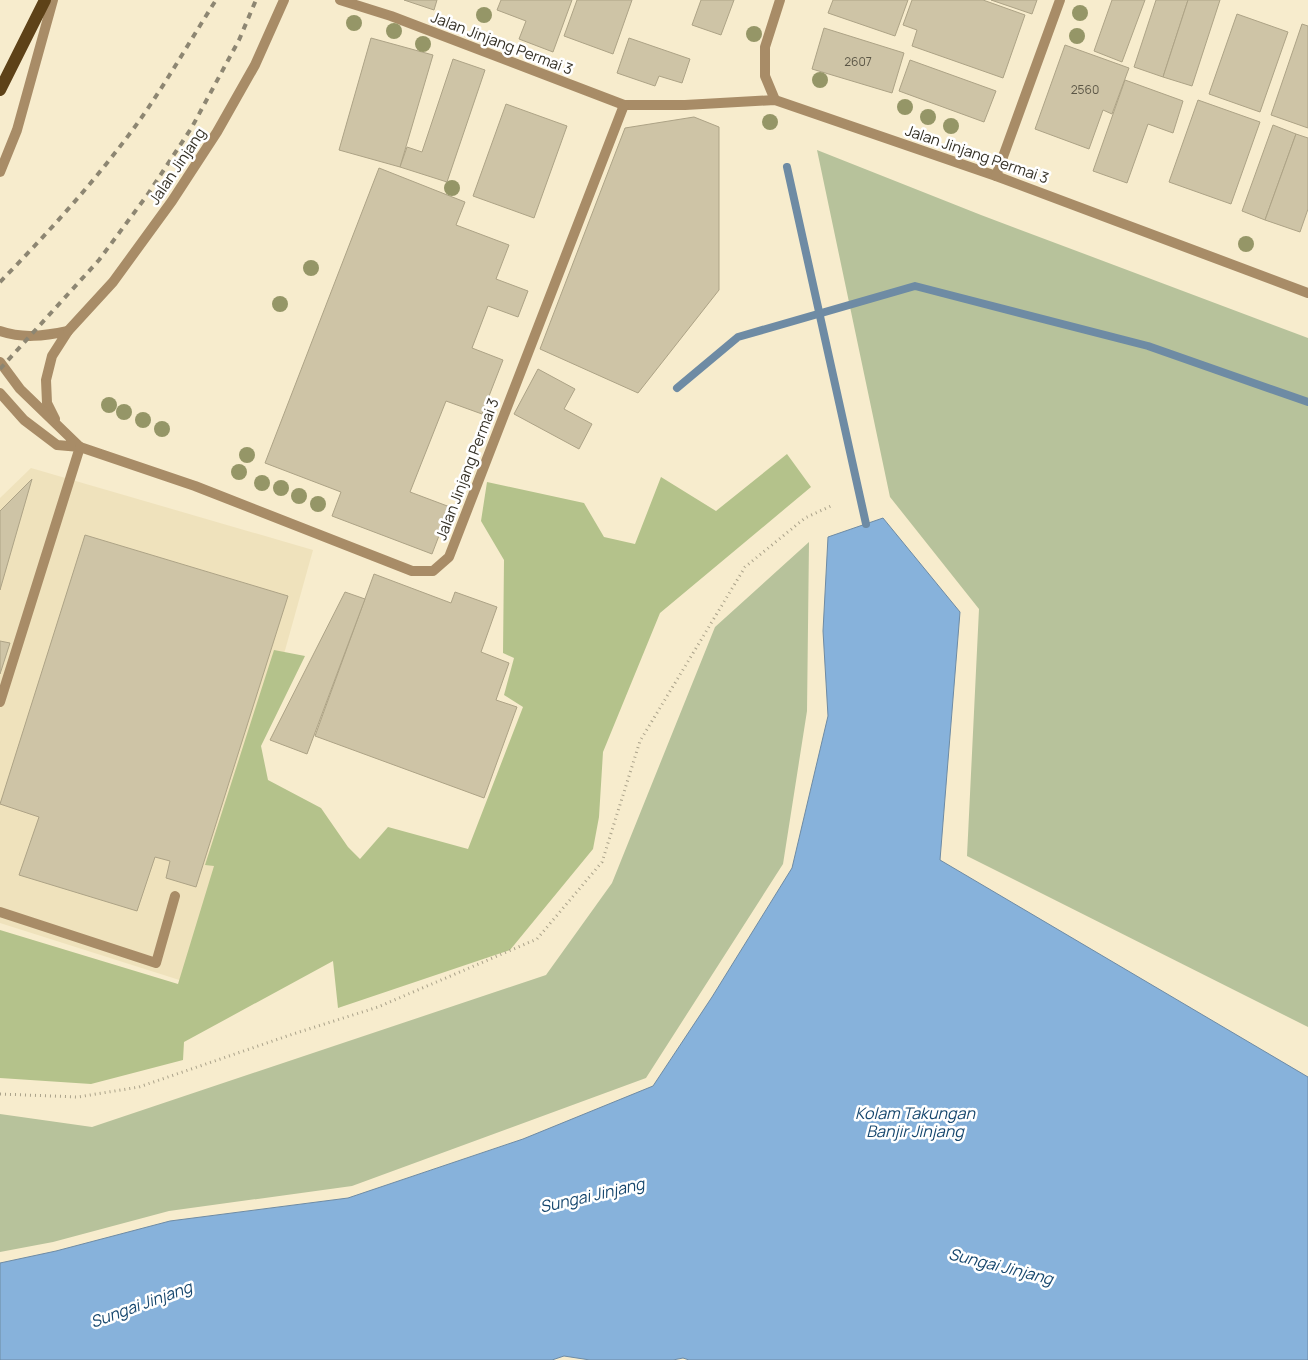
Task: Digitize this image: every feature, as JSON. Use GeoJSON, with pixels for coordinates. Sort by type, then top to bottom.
{"type":"FeatureCollection","features":[{"type":"Feature","properties":{"kind":"main road"},"geometry":{"type":"LineString","coordinates":[[0,90],[45,0]]}},
{"type":"Feature","properties":{"kind":"street"},"geometry":{"type":"LineString","coordinates":[[0,172],[17,130],[52,0]]}},
{"type":"Feature","properties":{"kind":"street","name":"Jalan Jinjang"},"geometry":{"type":"LineString","coordinates":[[61,429],[47,403],[46,380],[52,356],[68,331],[114,282],[172,201],[207,147],[255,65],[284,0]]}},
{"type":"Feature","properties":{"kind":"street","name":"Jalan Jinjang Permai 3"},"geometry":{"type":"LineString","coordinates":[[340,0],[392,16],[624,106],[774,100],[996,176],[1308,293]]}},
{"type":"Feature","properties":{"kind":"street"},"geometry":{"type":"LineString","coordinates":[[774,100],[765,76],[765,47],[780,0]]}},
{"type":"Feature","properties":{"kind":"street"},"geometry":{"type":"LineString","coordinates":[[996,176],[1060,0]]}},
{"type":"Feature","properties":{"kind":"street","name":"Jalan Jinjang Permai 3"},"geometry":{"type":"LineString","coordinates":[[80,447],[195,486],[412,572],[433,572],[449,558],[624,106]]}},
{"type":"Feature","properties":{"kind":"street"},"geometry":{"type":"LineString","coordinates":[[0,331],[19,337],[45,336],[68,331]]}},
{"type":"Feature","properties":{"kind":"street"},"geometry":{"type":"LineString","coordinates":[[0,362],[20,389],[80,447]]}},
{"type":"Feature","properties":{"kind":"street"},"geometry":{"type":"LineString","coordinates":[[0,393],[24,420],[57,445],[80,447]]}},
{"type":"Feature","properties":{"kind":"street"},"geometry":{"type":"LineString","coordinates":[[0,702],[80,447]]}},
{"type":"Feature","properties":{"kind":"street"},"geometry":{"type":"LineString","coordinates":[[0,912],[156,963],[175,896]]}},
{"type":"Feature","properties":{"kind":"path"},"geometry":{"type":"LineString","coordinates":[[0,1094],[78,1097],[138,1087],[293,1034],[378,1008],[537,939],[602,862],[640,741],[745,567],[806,518],[833,505]]}},
{"type":"Feature","properties":{"kind":"shaded area"},"geometry":{"type":"Polygon","coordinates":[[[31,468],[313,550],[192,984],[0,923],[0,498],[31,468]]]}},
{"type":"Feature","properties":{"kind":"green space"},"geometry":{"type":"Polygon","coordinates":[[[817,150],[981,215],[1308,338],[1308,1027],[967,856],[979,609],[890,497],[817,150]]]}},
{"type":"Feature","properties":{"kind":"green space"},"geometry":{"type":"Polygon","coordinates":[[[787,454],[811,487],[660,613],[603,752],[599,817],[593,849],[510,950],[338,1008],[333,961],[184,1042],[183,1060],[91,1084],[0,1078],[0,930],[178,984],[214,866],[205,865],[274,650],[305,656],[261,746],[268,780],[321,808],[348,847],[360,859],[388,827],[468,849],[523,707],[504,695],[514,658],[503,653],[504,560],[481,521],[487,482],[584,503],[604,537],[635,544],[661,477],[716,511],[787,454]]]}},
{"type":"Feature","properties":{"kind":"green space"},"geometry":{"type":"Polygon","coordinates":[[[809,542],[807,711],[783,864],[646,1078],[352,1186],[169,1211],[53,1242],[0,1252],[0,1114],[92,1127],[546,975],[612,883],[715,627],[809,542]]]}},
{"type":"Feature","properties":{"kind":"water","name":"Kolam Takungan Banjir Jinjang"},"geometry":{"type":"Polygon","coordinates":[[[883,518],[960,612],[940,860],[1308,1077],[1308,1360],[689,1360],[683,1358],[673,1360],[590,1360],[564,1356],[552,1360],[0,1360],[0,1263],[56,1251],[170,1221],[348,1198],[523,1139],[653,1086],[712,997],[792,868],[828,716],[823,631],[828,537],[883,518]]]}},
{"type":"Feature","properties":{"kind":"building"},"geometry":{"type":"Polygon","coordinates":[[[404,0],[437,0],[434,10],[404,0]]]}},
{"type":"Feature","properties":{"kind":"building"},"geometry":{"type":"Polygon","coordinates":[[[501,0],[572,0],[553,52],[519,39],[526,21],[497,10],[501,0]]]}},
{"type":"Feature","properties":{"kind":"building"},"geometry":{"type":"Polygon","coordinates":[[[577,0],[632,0],[613,54],[564,36],[577,0]]]}},
{"type":"Feature","properties":{"kind":"building"},"geometry":{"type":"Polygon","coordinates":[[[701,0],[734,0],[721,35],[692,25],[701,0]]]}},
{"type":"Feature","properties":{"kind":"building"},"geometry":{"type":"Polygon","coordinates":[[[833,0],[908,0],[895,36],[828,13],[833,0]]]}},
{"type":"Feature","properties":{"kind":"building"},"geometry":{"type":"Polygon","coordinates":[[[912,0],[983,0],[1025,15],[1003,78],[912,46],[917,30],[903,25],[912,0]]]}},
{"type":"Feature","properties":{"kind":"building"},"geometry":{"type":"Polygon","coordinates":[[[991,0],[1037,0],[1032,14],[991,0]]]}},
{"type":"Feature","properties":{"kind":"building"},"geometry":{"type":"Polygon","coordinates":[[[1112,0],[1145,0],[1122,62],[1094,51],[1112,0]]]}},
{"type":"Feature","properties":{"kind":"building"},"geometry":{"type":"Polygon","coordinates":[[[1156,0],[1188,0],[1163,77],[1134,67],[1156,0]]]}},
{"type":"Feature","properties":{"kind":"building"},"geometry":{"type":"Polygon","coordinates":[[[1188,0],[1220,0],[1192,86],[1163,77],[1188,0]]]}},
{"type":"Feature","properties":{"kind":"building"},"geometry":{"type":"Polygon","coordinates":[[[1237,14],[1288,32],[1260,112],[1209,94],[1237,14]]]}},
{"type":"Feature","properties":{"kind":"building"},"geometry":{"type":"Polygon","coordinates":[[[1302,24],[1308,26],[1308,128],[1271,115],[1302,24]]]}},
{"type":"Feature","properties":{"kind":"building"},"geometry":{"type":"Polygon","coordinates":[[[824,28],[904,53],[892,93],[812,69],[824,28]]]}},
{"type":"Feature","properties":{"kind":"building"},"geometry":{"type":"Polygon","coordinates":[[[371,38],[433,55],[400,167],[339,150],[371,38]]]}},
{"type":"Feature","properties":{"kind":"building"},"geometry":{"type":"Polygon","coordinates":[[[629,38],[690,59],[682,83],[659,76],[655,86],[617,73],[629,38]]]}},
{"type":"Feature","properties":{"kind":"building"},"geometry":{"type":"Polygon","coordinates":[[[1065,45],[1129,68],[1112,114],[1103,110],[1089,149],[1035,129],[1065,45]]]}},
{"type":"Feature","properties":{"kind":"building"},"geometry":{"type":"Polygon","coordinates":[[[453,59],[485,70],[447,182],[400,167],[407,147],[422,152],[453,59]]]}},
{"type":"Feature","properties":{"kind":"building"},"geometry":{"type":"Polygon","coordinates":[[[910,60],[996,91],[984,122],[899,91],[910,60]]]}},
{"type":"Feature","properties":{"kind":"building"},"geometry":{"type":"Polygon","coordinates":[[[1125,80],[1183,101],[1173,133],[1148,124],[1127,183],[1093,171],[1125,80]]]}},
{"type":"Feature","properties":{"kind":"building"},"geometry":{"type":"Polygon","coordinates":[[[1198,100],[1260,122],[1231,204],[1169,182],[1198,100]]]}},
{"type":"Feature","properties":{"kind":"building"},"geometry":{"type":"Polygon","coordinates":[[[506,104],[567,126],[534,218],[473,196],[506,104]]]}},
{"type":"Feature","properties":{"kind":"building"},"geometry":{"type":"Polygon","coordinates":[[[694,117],[719,127],[719,290],[638,393],[540,349],[625,128],[694,117]]]}},
{"type":"Feature","properties":{"kind":"building"},"geometry":{"type":"Polygon","coordinates":[[[1273,125],[1296,134],[1265,220],[1242,211],[1273,125]]]}},
{"type":"Feature","properties":{"kind":"building"},"geometry":{"type":"Polygon","coordinates":[[[1296,134],[1308,138],[1308,209],[1300,232],[1265,220],[1296,134]]]}},
{"type":"Feature","properties":{"kind":"building"},"geometry":{"type":"Polygon","coordinates":[[[379,168],[465,202],[456,225],[509,245],[496,279],[528,291],[518,317],[488,306],[472,348],[503,360],[482,414],[446,401],[410,492],[450,507],[432,554],[332,516],[341,492],[265,463],[379,168]]]}},
{"type":"Feature","properties":{"kind":"building"},"geometry":{"type":"Polygon","coordinates":[[[538,369],[575,389],[564,409],[592,424],[579,449],[514,414],[538,369]]]}},
{"type":"Feature","properties":{"kind":"building"},"geometry":{"type":"Polygon","coordinates":[[[32,479],[0,590],[0,511],[32,479]]]}},
{"type":"Feature","properties":{"kind":"building"},"geometry":{"type":"Polygon","coordinates":[[[85,535],[288,596],[196,887],[166,878],[170,861],[155,857],[137,911],[19,875],[39,817],[0,804],[85,535]]]}},
{"type":"Feature","properties":{"kind":"building"},"geometry":{"type":"Polygon","coordinates":[[[374,574],[451,603],[455,592],[497,607],[481,652],[509,663],[496,700],[517,707],[484,798],[315,736],[374,574]]]}},
{"type":"Feature","properties":{"kind":"building"},"geometry":{"type":"Polygon","coordinates":[[[345,592],[365,599],[307,754],[270,740],[345,592]]]}},
{"type":"Feature","properties":{"kind":"building"},"geometry":{"type":"Polygon","coordinates":[[[0,641],[10,643],[0,674],[0,641]]]}},
{"type":"Feature","properties":{"kind":"waterway"},"geometry":{"type":"LineString","coordinates":[[787,167],[866,524]]}},
{"type":"Feature","properties":{"kind":"waterway"},"geometry":{"type":"LineString","coordinates":[[677,388],[738,337],[915,286],[1148,346],[1308,402]]}},
{"type":"Feature","properties":{"kind":"railway"},"geometry":{"type":"LineString","coordinates":[[0,282],[65,213],[125,140],[161,89],[216,0]]}},
{"type":"Feature","properties":{"kind":"railway"},"geometry":{"type":"LineString","coordinates":[[0,369],[99,260],[148,194],[192,127],[239,40],[256,0]]}},
{"type":"Feature","properties":{"kind":"water label","name":"Sungai Jinjang"},"geometry":{"type":"Point","coordinates":[592,1195]}},
{"type":"Feature","properties":{"kind":"water label","name":"Sungai Jinjang"},"geometry":{"type":"Point","coordinates":[1001,1266]}},
{"type":"Feature","properties":{"kind":"water label","name":"Sungai Jinjang"},"geometry":{"type":"Point","coordinates":[141,1304]}}]}
